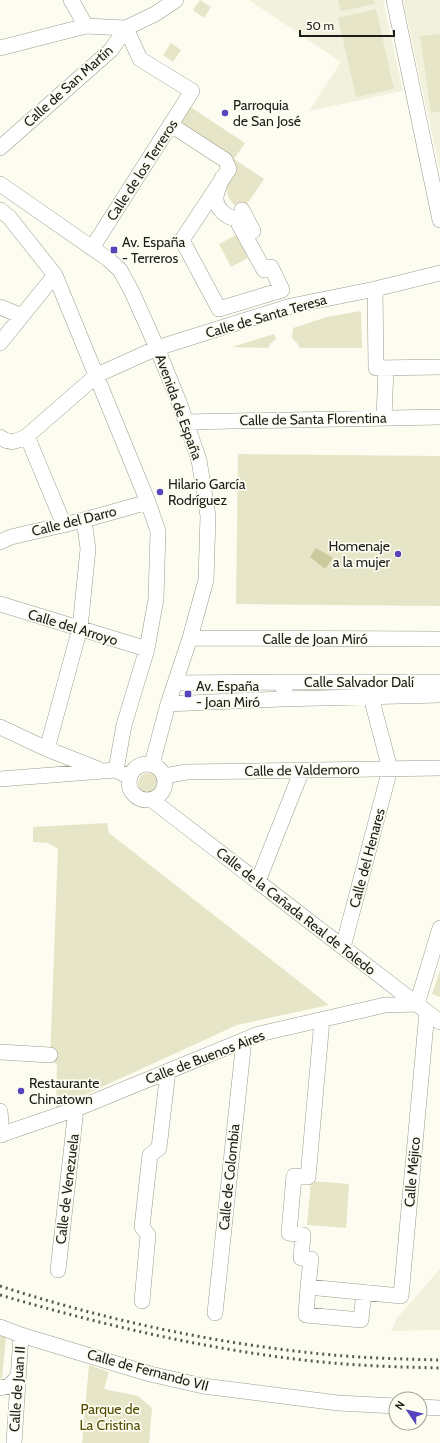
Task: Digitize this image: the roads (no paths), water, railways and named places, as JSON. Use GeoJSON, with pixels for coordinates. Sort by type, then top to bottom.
{"type":"FeatureCollection","features":[{"type":"Feature","properties":{"kind":"street"},"geometry":{"type":"LineString","coordinates":[[71,0],[86,26]]}},
{"type":"Feature","properties":{"kind":"street","name":"Calle de San Martín"},"geometry":{"type":"LineString","coordinates":[[0,148],[111,50],[126,28],[155,14],[176,0]]}},
{"type":"Feature","properties":{"kind":"street"},"geometry":{"type":"LineString","coordinates":[[394,0],[440,220]]}},
{"type":"Feature","properties":{"kind":"street"},"geometry":{"type":"LineString","coordinates":[[0,48],[86,26],[126,28]]}},
{"type":"Feature","properties":{"kind":"street","name":"Calle de los Terreros"},"geometry":{"type":"LineString","coordinates":[[92,248],[192,91],[140,59],[126,28]]}},
{"type":"Feature","properties":{"kind":"street"},"geometry":{"type":"LineString","coordinates":[[171,125],[228,160],[229,168],[182,240],[219,309],[282,290],[242,210]]}},
{"type":"Feature","properties":{"kind":"street"},"geometry":{"type":"LineString","coordinates":[[222,178],[216,198],[218,206],[229,218],[236,219],[264,270],[271,267]]}},
{"type":"Feature","properties":{"kind":"street","name":"Avenida de España"},"geometry":{"type":"LineString","coordinates":[[0,184],[92,248],[120,270],[157,348],[199,460],[208,516],[206,580],[190,638],[168,704],[152,764]]}},
{"type":"Feature","properties":{"kind":"street"},"geometry":{"type":"LineString","coordinates":[[0,210],[8,217],[55,275],[148,502],[158,531],[156,599],[147,649],[124,725],[116,773]]}},
{"type":"Feature","properties":{"kind":"street","name":"Calle de Santa Teresa"},"geometry":{"type":"LineString","coordinates":[[27,436],[96,375],[157,348],[291,306],[375,289],[440,273]]}},
{"type":"Feature","properties":{"kind":"street"},"geometry":{"type":"LineString","coordinates":[[0,343],[55,275]]}},
{"type":"Feature","properties":{"kind":"street"},"geometry":{"type":"LineString","coordinates":[[375,289],[376,368],[440,367]]}},
{"type":"Feature","properties":{"kind":"street"},"geometry":{"type":"LineString","coordinates":[[0,307],[22,316]]}},
{"type":"Feature","properties":{"kind":"street"},"geometry":{"type":"LineString","coordinates":[[384,418],[386,368]]}},
{"type":"Feature","properties":{"kind":"street","name":"Calle de Santa Florentina"},"geometry":{"type":"LineString","coordinates":[[186,422],[440,417]]}},
{"type":"Feature","properties":{"kind":"street"},"geometry":{"type":"LineString","coordinates":[[0,437],[5,441],[13,442],[27,436],[64,525]]}},
{"type":"Feature","properties":{"kind":"street","name":"Calle del Darro"},"geometry":{"type":"LineString","coordinates":[[0,542],[11,537],[84,520],[148,502]]}},
{"type":"Feature","properties":{"kind":"street"},"geometry":{"type":"LineString","coordinates":[[47,749],[80,628],[88,549],[84,520]]}},
{"type":"Feature","properties":{"kind":"street","name":"Calle del Arroyo"},"geometry":{"type":"LineString","coordinates":[[0,604],[147,649]]}},
{"type":"Feature","properties":{"kind":"street","name":"Calle de Joan Miró"},"geometry":{"type":"LineString","coordinates":[[190,638],[440,640]]}},
{"type":"Feature","properties":{"kind":"street","name":"Calle Salvador Dalí"},"geometry":{"type":"LineString","coordinates":[[278,682],[292,698]]}},
{"type":"Feature","properties":{"kind":"street","name":"Calle Salvador Dalí"},"geometry":{"type":"LineString","coordinates":[[175,683],[440,682]]}},
{"type":"Feature","properties":{"kind":"street","name":"Calle Salvador Dalí"},"geometry":{"type":"LineString","coordinates":[[168,704],[292,698],[440,695]]}},
{"type":"Feature","properties":{"kind":"street"},"geometry":{"type":"LineString","coordinates":[[371,696],[390,769]]}},
{"type":"Feature","properties":{"kind":"street"},"geometry":{"type":"LineString","coordinates":[[0,727],[47,749],[116,773],[137,798],[152,800],[158,797],[162,792],[165,782],[164,776],[160,769],[152,764],[139,766],[132,771],[116,773],[0,779]]}},
{"type":"Feature","properties":{"kind":"street","name":"Calle de Valdemoro"},"geometry":{"type":"LineString","coordinates":[[164,776],[187,772],[440,768]]}},
{"type":"Feature","properties":{"kind":"street","name":"Calle del Henares"},"geometry":{"type":"LineString","coordinates":[[343,947],[390,769]]}},
{"type":"Feature","properties":{"kind":"street"},"geometry":{"type":"LineString","coordinates":[[258,881],[302,770]]}},
{"type":"Feature","properties":{"kind":"street","name":"Calle de la Cañada Real de Toledo"},"geometry":{"type":"LineString","coordinates":[[152,800],[440,1022]]}},
{"type":"Feature","properties":{"kind":"street"},"geometry":{"type":"LineString","coordinates":[[422,1008],[440,928]]}},
{"type":"Feature","properties":{"kind":"street","name":"Calle de Buenos Aires"},"geometry":{"type":"LineString","coordinates":[[1,1135],[76,1109],[259,1034],[385,1005],[422,1008]]}},
{"type":"Feature","properties":{"kind":"street","name":"Calle Méjico"},"geometry":{"type":"LineString","coordinates":[[308,1287],[401,1296],[422,1008]]}},
{"type":"Feature","properties":{"kind":"street"},"geometry":{"type":"LineString","coordinates":[[322,1020],[308,1178],[294,1176],[289,1233],[303,1235],[301,1258],[311,1259],[306,1315],[361,1320],[364,1292]]}},
{"type":"Feature","properties":{"kind":"street","name":"Calle de Colombia"},"geometry":{"type":"LineString","coordinates":[[215,1314],[244,1040]]}},
{"type":"Feature","properties":{"kind":"street"},"geometry":{"type":"LineString","coordinates":[[0,1052],[50,1055]]}},
{"type":"Feature","properties":{"kind":"street"},"geometry":{"type":"LineString","coordinates":[[142,1301],[148,1235],[142,1227],[149,1162],[150,1155],[159,1148],[168,1071]]}},
{"type":"Feature","properties":{"kind":"street","name":"Calle de Venezuela"},"geometry":{"type":"LineString","coordinates":[[58,1270],[76,1109]]}},
{"type":"Feature","properties":{"kind":"street"},"geometry":{"type":"LineString","coordinates":[[0,1111],[1,1135]]}},
{"type":"Feature","properties":{"kind":"street","name":"Calle de Fernando VII"},"geometry":{"type":"LineString","coordinates":[[0,1327],[21,1335],[150,1374],[203,1386],[338,1403],[388,1406]]}},
{"type":"Feature","properties":{"kind":"street","name":"Calle de Juan II"},"geometry":{"type":"LineString","coordinates":[[14,1443],[21,1335]]}},
{"type":"Feature","properties":{"kind":"street"},"geometry":{"type":"LineString","coordinates":[[0,1388],[9,1386],[18,1377]]}},
{"type":"Feature","properties":{"kind":"street"},"geometry":{"type":"LineString","coordinates":[[428,1407],[440,1408]]}},
{"type":"Feature","properties":{"kind":"railway"},"geometry":{"type":"LineString","coordinates":[[0,1286],[119,1320],[240,1344],[337,1355],[440,1360]]}},
{"type":"Feature","properties":{"kind":"railway"},"geometry":{"type":"LineString","coordinates":[[0,1295],[120,1327],[241,1351],[337,1363],[440,1368]]}},
{"type":"Feature","properties":{"kind":"place","name":"Parroquia de San José"},"geometry":{"type":"Point","coordinates":[225,113]}},
{"type":"Feature","properties":{"kind":"place","name":"Av. España - Terreros"},"geometry":{"type":"Point","coordinates":[114,250]}},
{"type":"Feature","properties":{"kind":"place","name":"Hilario García Rodríguez"},"geometry":{"type":"Point","coordinates":[160,492]}},
{"type":"Feature","properties":{"kind":"place","name":"Homenaje a la mujer"},"geometry":{"type":"Point","coordinates":[398,554]}},
{"type":"Feature","properties":{"kind":"place","name":"Av. España - Joan Miró"},"geometry":{"type":"Point","coordinates":[188,694]}},
{"type":"Feature","properties":{"kind":"place","name":"Restaurante Chinatown"},"geometry":{"type":"Point","coordinates":[21,1091]}},
{"type":"Feature","properties":{"kind":"park label","name":"Parque de La Cristina"},"geometry":{"type":"Point","coordinates":[110,1418]}}]}
